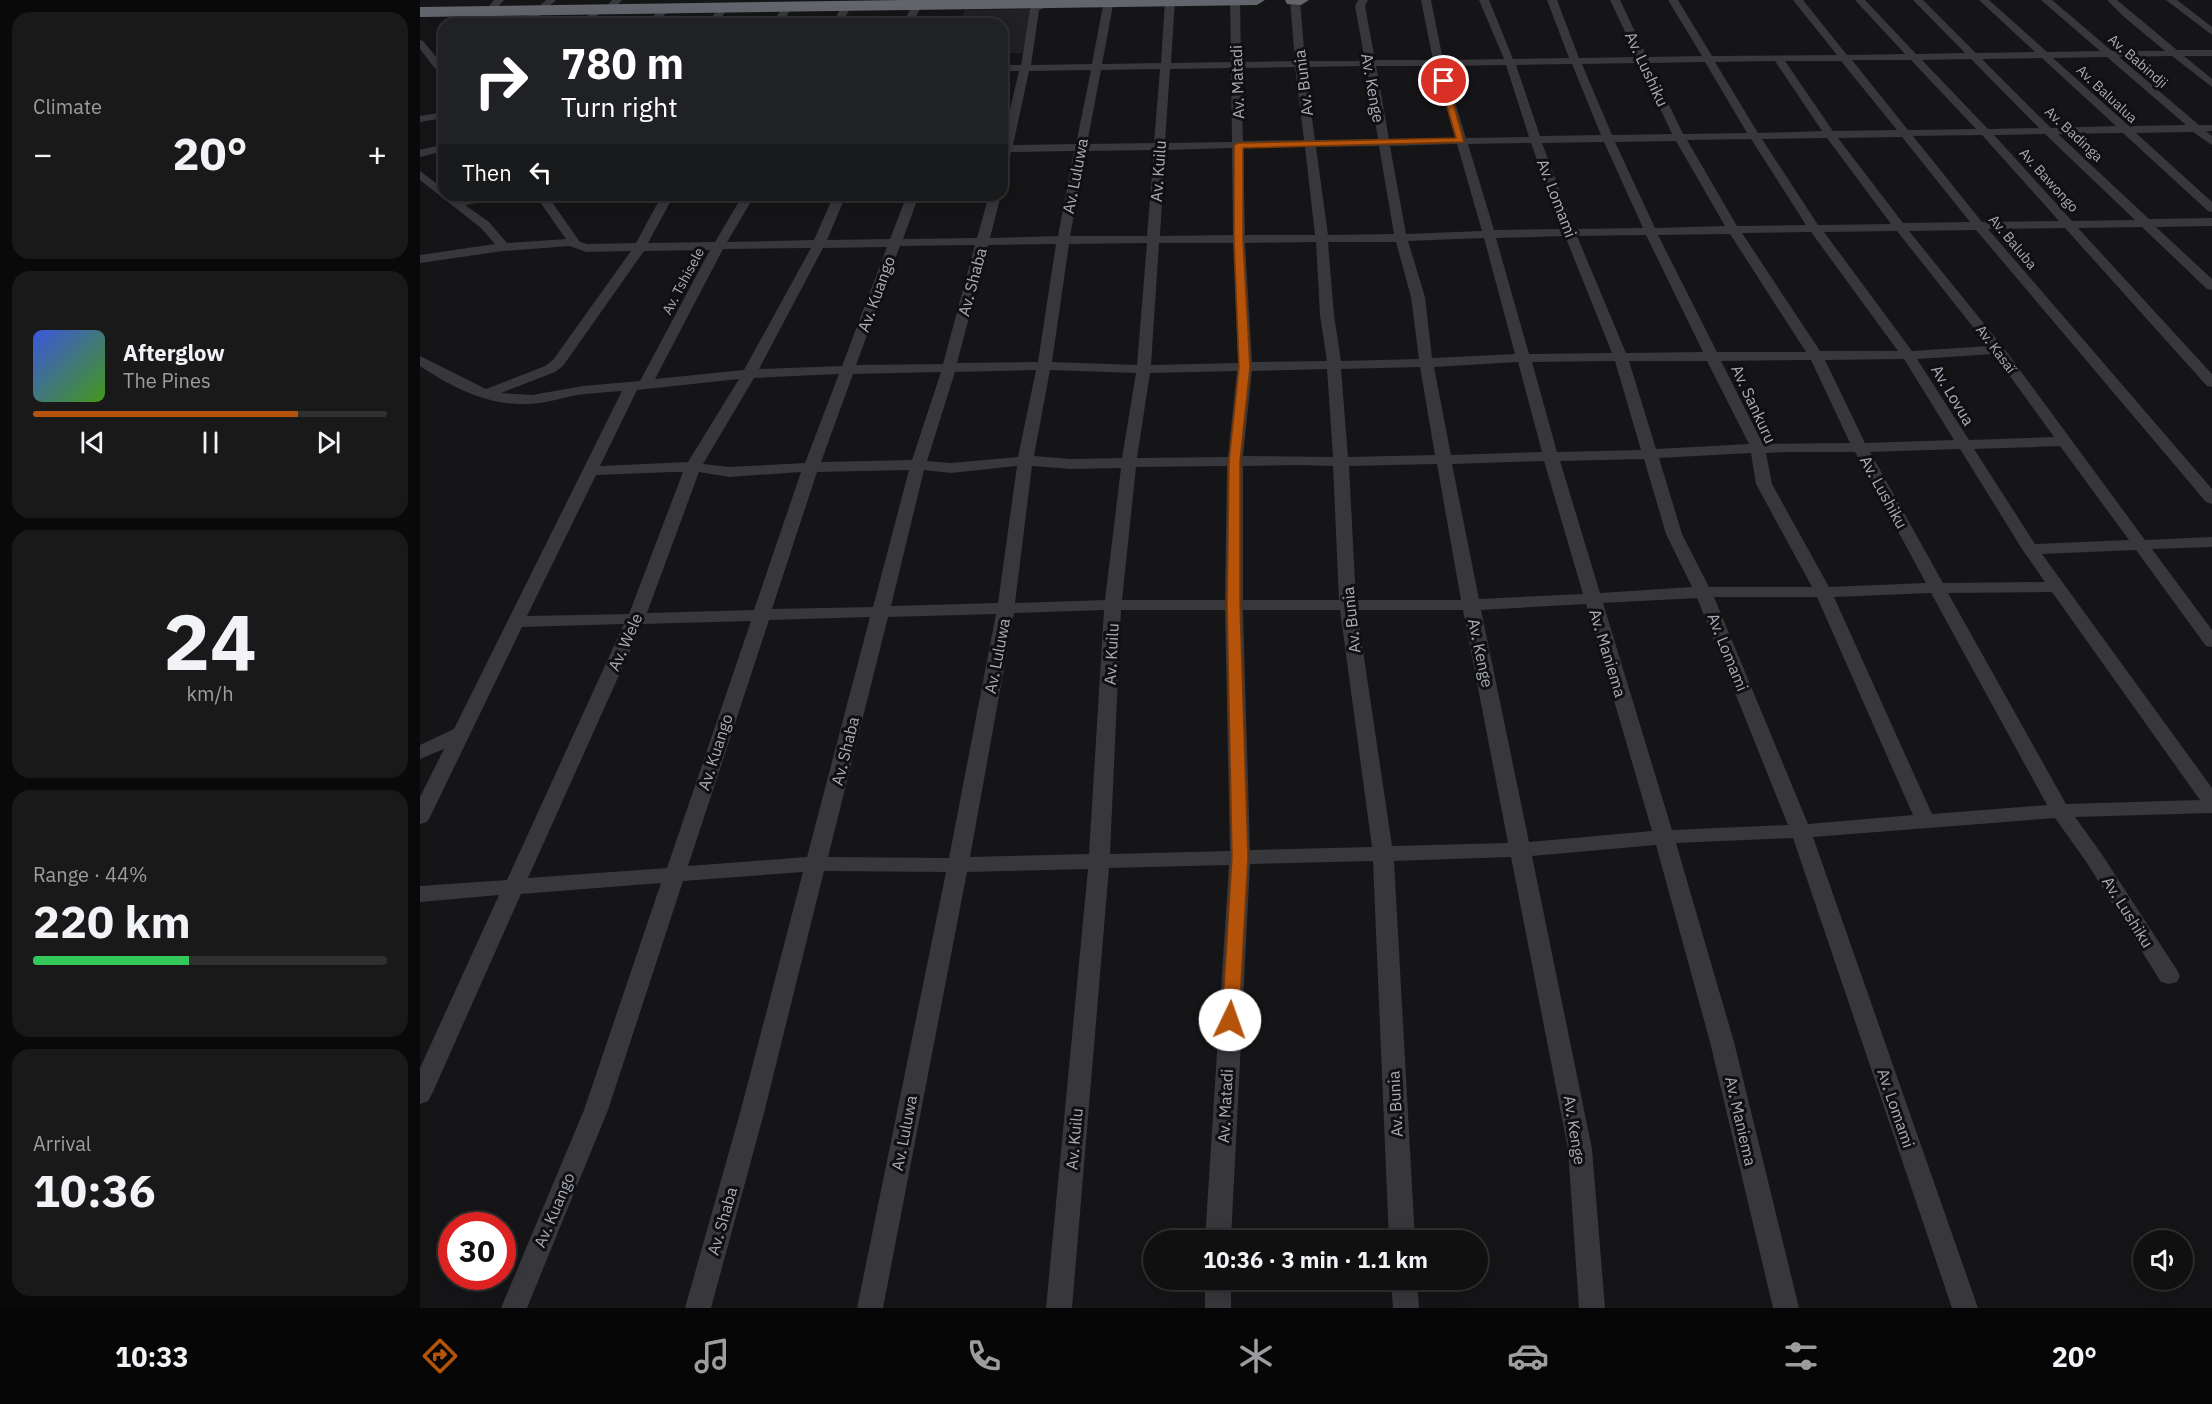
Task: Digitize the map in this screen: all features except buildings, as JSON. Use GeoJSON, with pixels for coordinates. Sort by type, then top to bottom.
{"type":"FeatureCollection","features":[{"type":"Feature","properties":{"kind":"highway"},"geometry":{"type":"LineString","coordinates":[[420,12],[494,6],[538,12],[608,6],[799,4],[846,6],[869,3],[1257,0]]}},
{"type":"Feature","properties":{"kind":"highway"},"geometry":{"type":"LineString","coordinates":[[1294,0],[1301,0]]}},
{"type":"Feature","properties":{"kind":"street"},"geometry":{"type":"LineString","coordinates":[[532,18],[552,0]]}},
{"type":"Feature","properties":{"kind":"street","name":"Av. Kuilu"},"geometry":{"type":"LineString","coordinates":[[1059,1308],[1100,862],[1113,605],[1129,462],[1144,369],[1170,0]]}},
{"type":"Feature","properties":{"kind":"street","name":"Av. Bunia"},"geometry":{"type":"LineString","coordinates":[[1294,0],[1334,363],[1348,606],[1383,854],[1402,1230]]}},
{"type":"Feature","properties":{"kind":"street","name":"Av. Kenge"},"geometry":{"type":"LineString","coordinates":[[1363,0],[1360,6],[1382,143],[1401,238],[1418,297],[1426,363],[1471,605],[1580,1149],[1592,1308]]}},
{"type":"Feature","properties":{"kind":"street","name":"Av. Maniema"},"geometry":{"type":"LineString","coordinates":[[1426,0],[1438,62],[1591,597],[1641,756],[1662,837],[1722,1042],[1786,1308]]}},
{"type":"Feature","properties":{"kind":"street","name":"Av. Lomami"},"geometry":{"type":"LineString","coordinates":[[1484,0],[1509,60],[1570,233],[1620,356],[1674,534],[1703,592],[1801,831],[1965,1308]]}},
{"type":"Feature","properties":{"kind":"street","name":"Av. Sankuru"},"geometry":{"type":"LineString","coordinates":[[1552,0],[1574,60],[1608,138],[1758,448],[1764,484],[1824,592],[1926,822]]}},
{"type":"Feature","properties":{"kind":"street","name":"Av. Lushiku"},"geometry":{"type":"LineString","coordinates":[[1615,0],[1679,137],[1734,231],[1815,354],[1860,448],[2061,811],[2094,858],[2169,976]]}},
{"type":"Feature","properties":{"kind":"street","name":"Av. Lovua"},"geometry":{"type":"LineString","coordinates":[[1673,0],[1754,135],[1815,229],[1908,355],[1962,444],[2056,587],[2212,804]]}},
{"type":"Feature","properties":{"kind":"street","name":"Av. Baluba"},"geometry":{"type":"LineString","coordinates":[[1798,0],[1842,57],[1908,134],[1979,226],[2212,499]]}},
{"type":"Feature","properties":{"kind":"street","name":"Av. Bawongo"},"geometry":{"type":"LineString","coordinates":[[1860,0],[2070,224],[2212,383]]}},
{"type":"Feature","properties":{"kind":"street","name":"Av. Badinga"},"geometry":{"type":"LineString","coordinates":[[1918,0],[2047,130],[2212,286]]}},
{"type":"Feature","properties":{"kind":"street","name":"Av. Balualua"},"geometry":{"type":"LineString","coordinates":[[1984,0],[2212,208]]}},
{"type":"Feature","properties":{"kind":"street","name":"Av. Babindji"},"geometry":{"type":"LineString","coordinates":[[2046,0],[2212,142]]}},
{"type":"Feature","properties":{"kind":"street"},"geometry":{"type":"LineString","coordinates":[[2112,0],[2212,84]]}},
{"type":"Feature","properties":{"kind":"street"},"geometry":{"type":"LineString","coordinates":[[2171,0],[2212,32]]}},
{"type":"Feature","properties":{"kind":"street"},"geometry":{"type":"LineString","coordinates":[[1008,136],[1025,68],[1035,9],[1049,1]]}},
{"type":"Feature","properties":{"kind":"street","name":"Av. Luluwa"},"geometry":{"type":"LineString","coordinates":[[870,1308],[958,865],[1006,608],[1025,462],[1044,366],[1063,240],[1108,1]]}},
{"type":"Feature","properties":{"kind":"street","name":"Av. Matadi"},"geometry":{"type":"LineString","coordinates":[[1219,1230],[1240,857],[1234,605],[1235,461],[1245,367],[1239,240],[1234,1]]}},
{"type":"Feature","properties":{"kind":"street"},"geometry":{"type":"LineString","coordinates":[[912,18],[926,3]]}},
{"type":"Feature","properties":{"kind":"street"},"geometry":{"type":"LineString","coordinates":[[784,18],[799,4]]}},
{"type":"Feature","properties":{"kind":"street"},"geometry":{"type":"LineString","coordinates":[[720,18],[736,5]]}},
{"type":"Feature","properties":{"kind":"street"},"geometry":{"type":"LineString","coordinates":[[593,18],[608,6]]}},
{"type":"Feature","properties":{"kind":"street"},"geometry":{"type":"LineString","coordinates":[[659,18],[674,6]]}},
{"type":"Feature","properties":{"kind":"street"},"geometry":{"type":"LineString","coordinates":[[840,18],[846,6]]}},
{"type":"Feature","properties":{"kind":"street"},"geometry":{"type":"LineString","coordinates":[[420,43],[438,66]]}},
{"type":"Feature","properties":{"kind":"street"},"geometry":{"type":"LineString","coordinates":[[1008,68],[1236,67],[1509,60],[2212,53]]}},
{"type":"Feature","properties":{"kind":"street","name":"Av. Kasaï"},"geometry":{"type":"LineString","coordinates":[[1778,58],[1829,133],[1899,226],[1998,350],[2212,642]]}},
{"type":"Feature","properties":{"kind":"street"},"geometry":{"type":"LineString","coordinates":[[420,119],[438,116]]}},
{"type":"Feature","properties":{"kind":"street"},"geometry":{"type":"LineString","coordinates":[[1008,148],[2212,128]]}},
{"type":"Feature","properties":{"kind":"street"},"geometry":{"type":"LineString","coordinates":[[420,154],[438,149]]}},
{"type":"Feature","properties":{"kind":"street"},"geometry":{"type":"LineString","coordinates":[[420,174],[438,189]]}},
{"type":"Feature","properties":{"kind":"street"},"geometry":{"type":"LineString","coordinates":[[453,201],[483,224],[500,240],[503,247]]}},
{"type":"Feature","properties":{"kind":"street"},"geometry":{"type":"LineString","coordinates":[[455,203],[466,201]]}},
{"type":"Feature","properties":{"kind":"street"},"geometry":{"type":"LineString","coordinates":[[545,201],[580,248],[639,249],[1063,240],[1401,238],[1489,234],[2212,222]]}},
{"type":"Feature","properties":{"kind":"street"},"geometry":{"type":"LineString","coordinates":[[487,394],[550,369],[558,363],[639,249],[665,201]]}},
{"type":"Feature","properties":{"kind":"street","name":"Av. Tshisele"},"geometry":{"type":"LineString","coordinates":[[420,817],[590,471],[745,201]]}},
{"type":"Feature","properties":{"kind":"street","name":"Av. Wele"},"geometry":{"type":"LineString","coordinates":[[420,1094],[516,887],[636,618],[693,467],[750,372],[819,244],[837,201]]}},
{"type":"Feature","properties":{"kind":"street","name":"Av. Kuango"},"geometry":{"type":"LineString","coordinates":[[514,1308],[596,1110],[811,467],[911,201]]}},
{"type":"Feature","properties":{"kind":"street","name":"Av. Shaba"},"geometry":{"type":"LineString","coordinates":[[698,1308],[752,1113],[918,465],[949,368],[993,201]]}},
{"type":"Feature","properties":{"kind":"street"},"geometry":{"type":"LineString","coordinates":[[420,258],[503,247],[574,242]]}},
{"type":"Feature","properties":{"kind":"street"},"geometry":{"type":"LineString","coordinates":[[420,360],[452,380],[487,394],[529,400],[586,390],[750,372],[1044,366],[1144,369],[1620,356],[1908,355],[1998,350]]}},
{"type":"Feature","properties":{"kind":"street"},"geometry":{"type":"LineString","coordinates":[[590,471],[693,467],[729,472],[811,467],[918,465],[951,468],[984,463],[1025,462],[1071,464],[1341,462],[1651,454],[1758,448],[1860,448],[2064,441]]}},
{"type":"Feature","properties":{"kind":"street"},"geometry":{"type":"LineString","coordinates":[[2030,549],[2212,542]]}},
{"type":"Feature","properties":{"kind":"street"},"geometry":{"type":"LineString","coordinates":[[516,622],[1113,605],[1471,605],[1703,592],[2056,587]]}},
{"type":"Feature","properties":{"kind":"street"},"geometry":{"type":"LineString","coordinates":[[420,753],[462,733]]}},
{"type":"Feature","properties":{"kind":"street"},"geometry":{"type":"LineString","coordinates":[[420,894],[815,864],[958,865],[1521,850],[1662,837],[1801,831],[2061,811],[2212,804]]}},
{"type":"Feature","properties":{"kind":"street"},"geometry":{"type":"LineString","coordinates":[[1218,1290],[1218,1308]]}},
{"type":"Feature","properties":{"kind":"street"},"geometry":{"type":"LineString","coordinates":[[1405,1290],[1406,1308]]}},
{"type":"Feature","properties":{"kind":"shaded area"},"geometry":{"type":"Polygon","coordinates":[[[1035,9],[1022,53],[1008,53],[1008,18],[962,18],[965,10],[1035,9]]]}},
{"type":"Feature","properties":{"kind":"route"},"geometry":{"type":"LineString","coordinates":[[1230,1020],[1240,857],[1234,605],[1235,461],[1245,367],[1239,240],[1238,145],[1461,140],[1444,81]]}}]}
